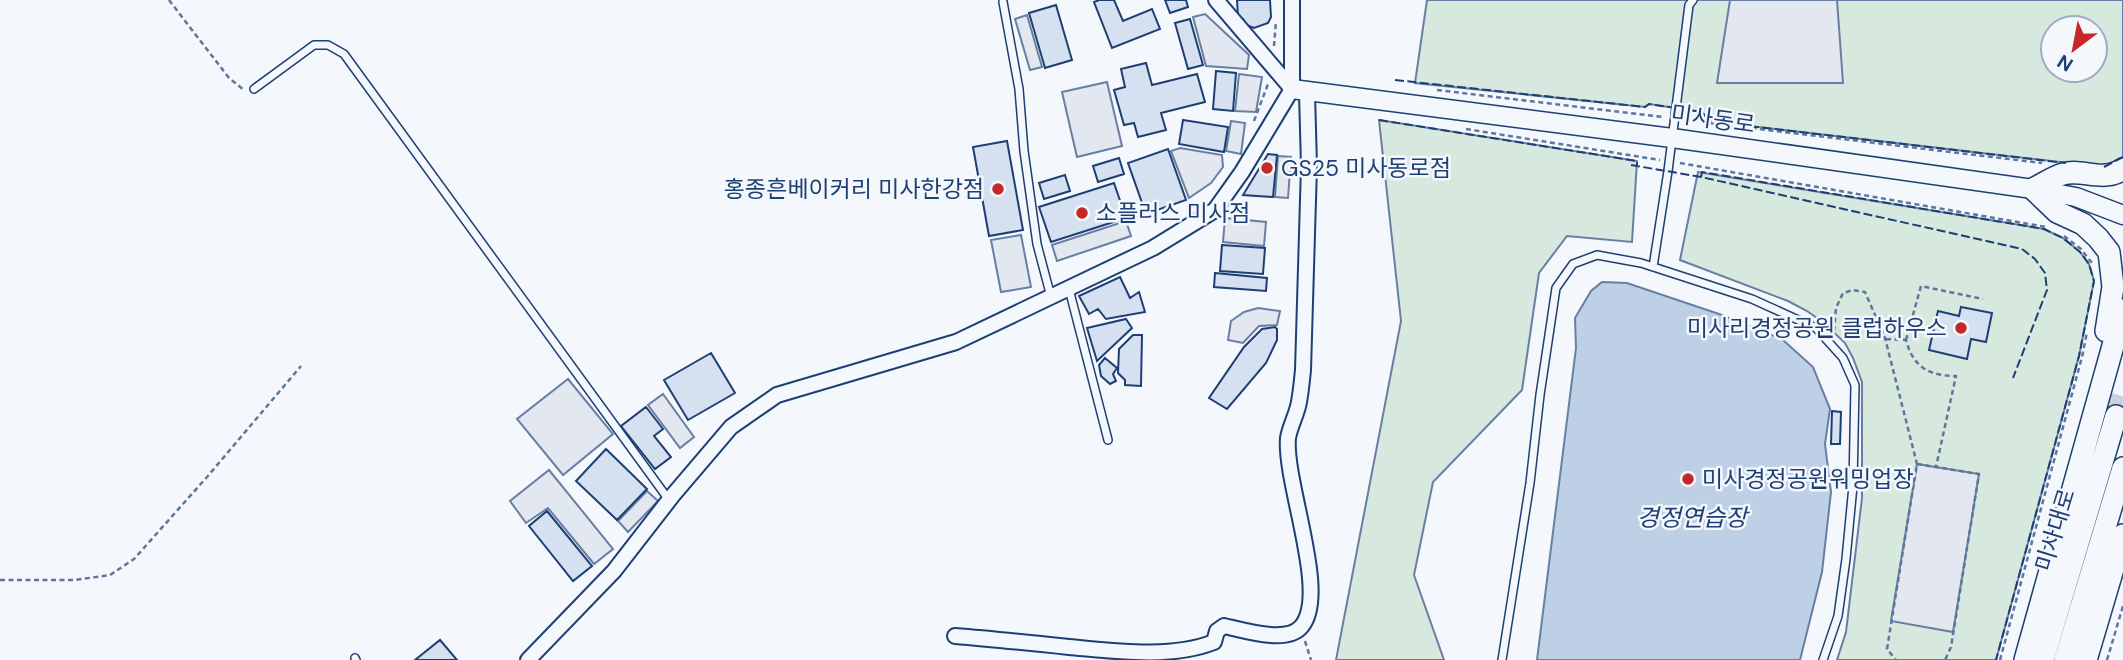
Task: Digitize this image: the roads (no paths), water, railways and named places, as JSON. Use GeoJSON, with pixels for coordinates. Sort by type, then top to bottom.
{"type":"FeatureCollection","features":[{"type":"Feature","properties":{"kind":"main road"},"geometry":{"type":"LineString","coordinates":[[2107,364],[2106,325],[2113,287],[2109,252],[2082,224],[2057,212],[2033,189],[2065,173],[2093,176],[2117,173],[2123,169]]}},
{"type":"Feature","properties":{"kind":"main road"},"geometry":{"type":"LineString","coordinates":[[2025,660],[2123,310]]}},
{"type":"Feature","properties":{"kind":"main road","name":"미사대로"},"geometry":{"type":"LineString","coordinates":[[2043,660],[2116,416]]}},
{"type":"Feature","properties":{"kind":"main road","name":"미사대로"},"geometry":{"type":"LineString","coordinates":[[2065,660],[2123,468]]}},
{"type":"Feature","properties":{"kind":"main road"},"geometry":{"type":"LineString","coordinates":[[2086,660],[2123,535]]}},
{"type":"Feature","properties":{"kind":"street"},"geometry":{"type":"LineString","coordinates":[[1216,0],[1300,91]]}},
{"type":"Feature","properties":{"kind":"street"},"geometry":{"type":"LineString","coordinates":[[955,636],[1130,656],[1209,644],[1214,642],[1217,631],[1224,626],[1278,635],[1289,634],[1300,628],[1308,615],[1311,596],[1291,475],[1288,437],[1299,403],[1303,370],[1309,166],[1292,0]]}},
{"type":"Feature","properties":{"kind":"street"},"geometry":{"type":"LineString","coordinates":[[528,660],[614,571],[731,427],[777,395],[956,342],[1153,248],[1215,210],[1300,91]]}},
{"type":"Feature","properties":{"kind":"street","name":"미사동로"},"geometry":{"type":"LineString","coordinates":[[1300,91],[1672,138],[2033,189],[2076,197],[2123,215]]}},
{"type":"Feature","properties":{"kind":"lane"},"geometry":{"type":"LineString","coordinates":[[1653,267],[1689,5],[1693,0]]}},
{"type":"Feature","properties":{"kind":"lane"},"geometry":{"type":"LineString","coordinates":[[1003,2],[1019,89],[1024,152],[1037,244],[1051,296]]}},
{"type":"Feature","properties":{"kind":"lane"},"geometry":{"type":"LineString","coordinates":[[254,89],[314,45],[328,45],[344,54],[669,500]]}},
{"type":"Feature","properties":{"kind":"lane"},"geometry":{"type":"LineString","coordinates":[[1502,660],[1530,483],[1556,288],[1573,264],[1597,255],[1653,267],[1752,299],[1816,328],[1843,358],[1855,385],[1853,475],[1838,616],[1823,660]]}},
{"type":"Feature","properties":{"kind":"lane"},"geometry":{"type":"LineString","coordinates":[[1069,288],[1108,440]]}},
{"type":"Feature","properties":{"kind":"water","name":"경정연습장"},"geometry":{"type":"Polygon","coordinates":[[[1602,282],[1627,283],[1719,314],[1782,339],[1813,367],[1830,409],[1825,444],[1831,492],[1822,572],[1800,660],[1537,660],[1576,348],[1575,318],[1591,291],[1602,282]]]}},
{"type":"Feature","properties":{"kind":"tunnel"},"geometry":{"type":"LineString","coordinates":[[2116,416],[2123,392]]}},
{"type":"Feature","properties":{"kind":"place","name":"GS25 미사동로점"},"geometry":{"type":"Point","coordinates":[1267,168]}},
{"type":"Feature","properties":{"kind":"place","name":"홍종흔베이커리 미사한강점"},"geometry":{"type":"Point","coordinates":[998,189]}},
{"type":"Feature","properties":{"kind":"place","name":"소플러스 미사점"},"geometry":{"type":"Point","coordinates":[1082,213]}},
{"type":"Feature","properties":{"kind":"place","name":"미사리경정공원 클럽하우스"},"geometry":{"type":"Point","coordinates":[1961,328]}},
{"type":"Feature","properties":{"kind":"place","name":"미사경정공원워밍업장"},"geometry":{"type":"Point","coordinates":[1688,479]}}]}
